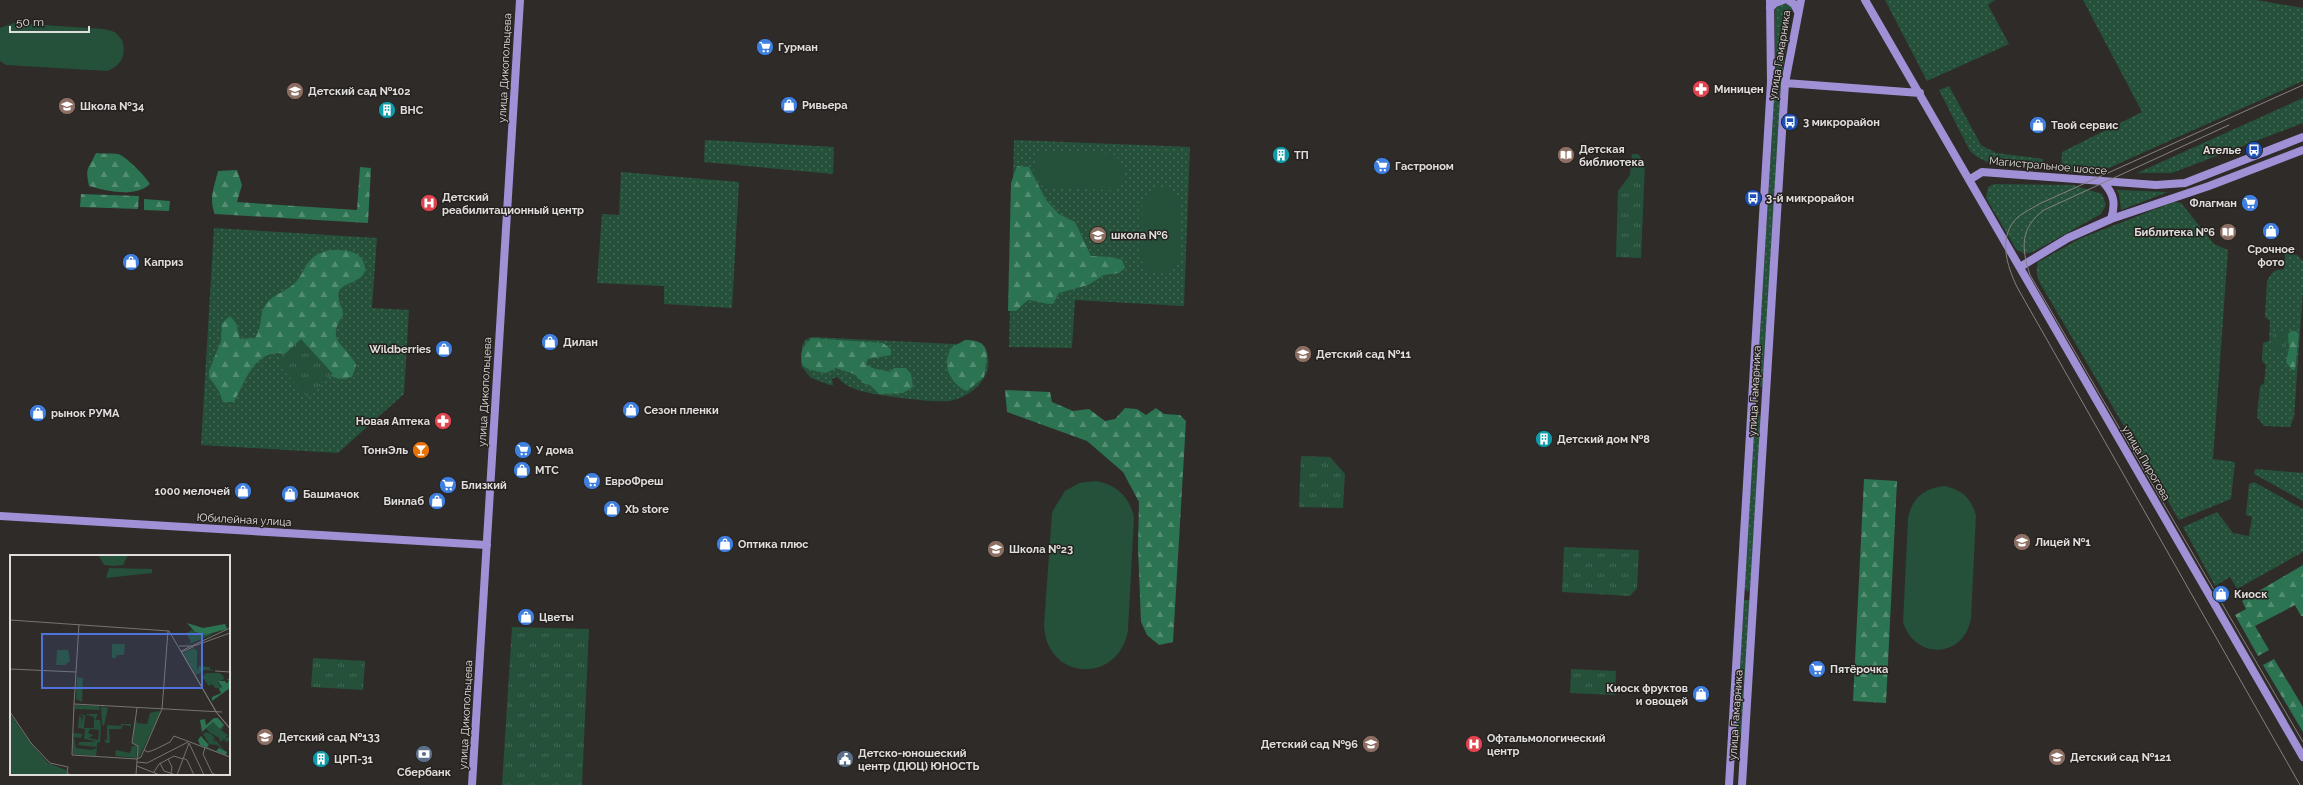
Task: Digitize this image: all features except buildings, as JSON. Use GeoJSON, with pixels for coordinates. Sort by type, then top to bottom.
{"type":"FeatureCollection","features":[{"type":"Feature","properties":{"kind":"main road","name":"улица Дикопольцева"},"geometry":{"type":"LineString","coordinates":[[472,785],[520,0]]}},
{"type":"Feature","properties":{"kind":"main road"},"geometry":{"type":"LineString","coordinates":[[1770,4],[1783,0]]}},
{"type":"Feature","properties":{"kind":"main road"},"geometry":{"type":"LineString","coordinates":[[1788,0],[1794,4],[1798,12]]}},
{"type":"Feature","properties":{"kind":"main road","name":"улица Гамарника"},"geometry":{"type":"LineString","coordinates":[[1742,785],[1785,83],[1801,0]]}},
{"type":"Feature","properties":{"kind":"main road"},"geometry":{"type":"LineString","coordinates":[[1865,0],[1969,180]]}},
{"type":"Feature","properties":{"kind":"main road","name":"улица Гамарника"},"geometry":{"type":"LineString","coordinates":[[1728,785],[1771,82],[1770,4]]}},
{"type":"Feature","properties":{"kind":"main road"},"geometry":{"type":"LineString","coordinates":[[1785,83],[1920,93]]}},
{"type":"Feature","properties":{"kind":"main road","name":"Магистральное шоссе"},"geometry":{"type":"LineString","coordinates":[[1969,180],[1982,172],[2156,185],[2185,183],[2303,138]]}},
{"type":"Feature","properties":{"kind":"main road"},"geometry":{"type":"LineString","coordinates":[[2020,268],[2068,238],[2111,219],[2209,186],[2303,150]]}},
{"type":"Feature","properties":{"kind":"main road","name":"улица Пирогова"},"geometry":{"type":"LineString","coordinates":[[1969,180],[2303,757]]}},
{"type":"Feature","properties":{"kind":"main road"},"geometry":{"type":"LineString","coordinates":[[2103,182],[2112,192],[2115,207],[2111,219]]}},
{"type":"Feature","properties":{"kind":"main road","name":"Юбилейная улица"},"geometry":{"type":"LineString","coordinates":[[0,516],[487,545]]}},
{"type":"Feature","properties":{"kind":"green space"},"geometry":{"type":"Polygon","coordinates":[[[1775,0],[1793,0],[1781,83],[1763,384],[1761,387],[1757,384],[1775,82],[1775,0]]]}},
{"type":"Feature","properties":{"kind":"green space"},"geometry":{"type":"Polygon","coordinates":[[[1885,0],[1995,0],[1988,5],[2009,44],[1927,81],[1885,0]]]}},
{"type":"Feature","properties":{"kind":"green space"},"geometry":{"type":"Polygon","coordinates":[[[2083,0],[2256,0],[2303,8],[2303,81],[2093,175],[2061,171],[2062,152],[2142,112],[2083,0]]]}},
{"type":"Feature","properties":{"kind":"green space"},"geometry":{"type":"Polygon","coordinates":[[[14,23],[104,29],[115,32],[122,40],[124,50],[122,59],[116,66],[107,71],[6,65],[0,61],[0,28],[14,23]]]}},
{"type":"Feature","properties":{"kind":"green space"},"geometry":{"type":"Polygon","coordinates":[[[1949,86],[1981,145],[1996,153],[2043,159],[2042,168],[2003,166],[1994,164],[1977,157],[1970,151],[1939,90],[1949,86]]]}},
{"type":"Feature","properties":{"kind":"green space"},"geometry":{"type":"Polygon","coordinates":[[[2303,98],[2303,123],[2172,173],[2137,173],[2303,98]]]}},
{"type":"Feature","properties":{"kind":"green space"},"geometry":{"type":"Polygon","coordinates":[[[705,140],[834,147],[833,174],[704,162],[705,140]]]}},
{"type":"Feature","properties":{"kind":"green space","name":"школа №6"},"geometry":{"type":"Polygon","coordinates":[[[1014,140],[1190,147],[1184,306],[1075,300],[1072,348],[1009,347],[1014,140]]]}},
{"type":"Feature","properties":{"kind":"green space"},"geometry":{"type":"Polygon","coordinates":[[[1045,151],[1113,154],[1118,158],[1123,167],[1123,177],[1121,182],[1112,190],[1044,187],[1036,178],[1034,169],[1037,159],[1045,151]]]}},
{"type":"Feature","properties":{"kind":"green space"},"geometry":{"type":"Polygon","coordinates":[[[96,153],[118,154],[122,156],[136,167],[150,184],[137,191],[129,192],[104,190],[89,186],[87,172],[96,153]]]}},
{"type":"Feature","properties":{"kind":"green space"},"geometry":{"type":"Polygon","coordinates":[[[1632,154],[1638,154],[1645,163],[1641,258],[1616,257],[1618,191],[1630,175],[1632,154]]]}},
{"type":"Feature","properties":{"kind":"green space"},"geometry":{"type":"Polygon","coordinates":[[[1017,166],[1029,167],[1046,200],[1059,214],[1075,222],[1091,256],[1111,257],[1122,260],[1125,268],[1119,273],[1104,275],[1088,285],[1059,293],[1053,304],[1028,300],[1016,311],[1008,311],[1011,183],[1017,166]]]}},
{"type":"Feature","properties":{"kind":"green space"},"geometry":{"type":"Polygon","coordinates":[[[360,167],[371,168],[368,223],[215,214],[213,208],[212,197],[218,171],[237,170],[242,185],[237,202],[357,210],[360,167]]]}},
{"type":"Feature","properties":{"kind":"green space"},"geometry":{"type":"Polygon","coordinates":[[[621,172],[739,182],[732,308],[664,304],[664,286],[597,283],[602,214],[619,215],[621,172]]]}},
{"type":"Feature","properties":{"kind":"green space"},"geometry":{"type":"Polygon","coordinates":[[[1994,184],[2073,185],[2102,194],[2106,205],[2101,214],[2033,252],[2024,254],[2016,249],[1986,198],[1988,187],[1994,184]]]}},
{"type":"Feature","properties":{"kind":"green space"},"geometry":{"type":"Polygon","coordinates":[[[1162,187],[1174,192],[1181,202],[1179,261],[1171,271],[1159,274],[1148,270],[1141,260],[1142,201],[1150,191],[1162,187]]]}},
{"type":"Feature","properties":{"kind":"green space"},"geometry":{"type":"Polygon","coordinates":[[[2117,190],[2168,192],[2121,210],[2117,190]]]}},
{"type":"Feature","properties":{"kind":"green space"},"geometry":{"type":"Polygon","coordinates":[[[81,194],[139,196],[138,209],[80,207],[81,194]]]}},
{"type":"Feature","properties":{"kind":"green space"},"geometry":{"type":"Polygon","coordinates":[[[144,199],[170,201],[169,211],[144,210],[144,199]]]}},
{"type":"Feature","properties":{"kind":"green space"},"geometry":{"type":"Polygon","coordinates":[[[2174,202],[2181,203],[2214,244],[2228,250],[2213,459],[2235,462],[2231,499],[2179,520],[2042,287],[2037,275],[2038,262],[2081,238],[2174,202]]]}},
{"type":"Feature","properties":{"kind":"green space"},"geometry":{"type":"Polygon","coordinates":[[[214,228],[377,238],[372,308],[409,310],[404,394],[338,453],[201,445],[214,228]]]}},
{"type":"Feature","properties":{"kind":"green space"},"geometry":{"type":"Polygon","coordinates":[[[330,250],[348,251],[357,254],[363,261],[365,268],[361,277],[346,285],[339,291],[338,294],[343,315],[338,324],[336,337],[352,357],[356,365],[352,377],[342,379],[333,377],[281,353],[271,354],[263,357],[251,370],[234,402],[223,402],[219,391],[209,377],[209,371],[221,341],[222,323],[230,316],[236,323],[240,339],[255,338],[259,329],[262,311],[266,304],[296,282],[312,258],[322,252],[330,250]]]}},
{"type":"Feature","properties":{"kind":"green space"},"geometry":{"type":"Polygon","coordinates":[[[2285,254],[2297,255],[2303,261],[2303,291],[2294,417],[2290,427],[2264,426],[2257,417],[2260,386],[2264,383],[2266,365],[2262,361],[2263,343],[2269,341],[2270,321],[2265,317],[2267,280],[2274,271],[2284,269],[2285,254]]]}},
{"type":"Feature","properties":{"kind":"green space"},"geometry":{"type":"Polygon","coordinates":[[[2277,331],[2284,331],[2287,334],[2286,350],[2283,353],[2273,349],[2273,334],[2277,331]]]}},
{"type":"Feature","properties":{"kind":"green space"},"geometry":{"type":"Polygon","coordinates":[[[2291,331],[2296,331],[2299,334],[2295,370],[2292,370],[2286,362],[2289,348],[2288,334],[2291,331]]]}},
{"type":"Feature","properties":{"kind":"green space"},"geometry":{"type":"Polygon","coordinates":[[[812,337],[954,344],[974,343],[984,346],[988,356],[988,365],[982,382],[975,389],[958,399],[949,401],[917,400],[887,396],[855,389],[845,384],[837,377],[832,379],[833,385],[811,378],[801,366],[802,347],[805,340],[812,337]]]}},
{"type":"Feature","properties":{"kind":"green space"},"geometry":{"type":"Polygon","coordinates":[[[812,338],[883,343],[891,349],[891,355],[868,359],[866,364],[874,368],[890,372],[894,368],[906,368],[911,374],[913,387],[903,393],[879,394],[870,385],[865,384],[854,374],[836,368],[826,373],[814,371],[805,367],[803,366],[801,354],[806,344],[812,338]]]}},
{"type":"Feature","properties":{"kind":"green space"},"geometry":{"type":"Polygon","coordinates":[[[301,339],[333,374],[307,397],[276,362],[301,339]]]}},
{"type":"Feature","properties":{"kind":"green space"},"geometry":{"type":"Polygon","coordinates":[[[965,340],[980,343],[984,346],[987,356],[984,377],[967,391],[956,384],[947,368],[948,356],[951,348],[965,340]]]}},
{"type":"Feature","properties":{"kind":"green space"},"geometry":{"type":"Polygon","coordinates":[[[1005,390],[1050,392],[1052,402],[1073,411],[1089,409],[1105,421],[1115,419],[1125,408],[1137,409],[1146,415],[1156,408],[1164,414],[1180,415],[1186,421],[1173,642],[1159,645],[1147,635],[1141,622],[1138,547],[1139,502],[1123,472],[1087,441],[1007,412],[1005,390]]]}},
{"type":"Feature","properties":{"kind":"green space"},"geometry":{"type":"Polygon","coordinates":[[[1757,414],[1761,417],[1750,589],[1748,592],[1744,588],[1755,417],[1757,414]]]}},
{"type":"Feature","properties":{"kind":"green space"},"geometry":{"type":"Polygon","coordinates":[[[1301,456],[1330,457],[1345,474],[1343,508],[1299,507],[1301,456]]]}},
{"type":"Feature","properties":{"kind":"green space"},"geometry":{"type":"Polygon","coordinates":[[[2255,469],[2303,473],[2303,501],[2254,474],[2255,469]]]}},
{"type":"Feature","properties":{"kind":"green space"},"geometry":{"type":"Polygon","coordinates":[[[1864,479],[1897,481],[1886,703],[1853,701],[1864,479]]]}},
{"type":"Feature","properties":{"kind":"green space"},"geometry":{"type":"Polygon","coordinates":[[[1095,481],[1109,485],[1120,492],[1129,503],[1134,517],[1128,630],[1122,648],[1111,660],[1098,667],[1083,669],[1069,666],[1057,657],[1048,644],[1044,625],[1052,512],[1065,491],[1079,483],[1095,481]]]}},
{"type":"Feature","properties":{"kind":"green space"},"geometry":{"type":"Polygon","coordinates":[[[2254,482],[2303,509],[2303,552],[2237,589],[2230,577],[2215,586],[2183,527],[2217,512],[2233,533],[2249,536],[2252,517],[2246,515],[2249,484],[2254,482]]]}},
{"type":"Feature","properties":{"kind":"green space"},"geometry":{"type":"Polygon","coordinates":[[[1944,486],[1955,489],[1964,495],[1974,509],[1976,515],[1971,618],[1967,631],[1960,641],[1950,647],[1939,650],[1928,648],[1918,643],[1909,635],[1903,622],[1908,519],[1910,512],[1915,500],[1925,492],[1930,489],[1944,486]]]}},
{"type":"Feature","properties":{"kind":"green space"},"geometry":{"type":"Polygon","coordinates":[[[1564,547],[1639,550],[1637,588],[1630,596],[1562,592],[1564,547]]]}},
{"type":"Feature","properties":{"kind":"green space"},"geometry":{"type":"Polygon","coordinates":[[[2303,565],[2303,616],[2301,616],[2295,605],[2255,626],[2269,650],[2258,656],[2235,615],[2246,609],[2242,601],[2303,565]]]}},
{"type":"Feature","properties":{"kind":"green space"},"geometry":{"type":"Polygon","coordinates":[[[1744,600],[1751,600],[1742,733],[1739,736],[1736,733],[1744,600]]]}},
{"type":"Feature","properties":{"kind":"green space"},"geometry":{"type":"Polygon","coordinates":[[[512,627],[589,629],[582,785],[502,785],[512,627]]]}},
{"type":"Feature","properties":{"kind":"green space"},"geometry":{"type":"Polygon","coordinates":[[[313,658],[365,661],[363,690],[311,687],[313,658]]]}},
{"type":"Feature","properties":{"kind":"green space"},"geometry":{"type":"Polygon","coordinates":[[[2274,659],[2303,707],[2303,732],[2263,665],[2274,659]]]}},
{"type":"Feature","properties":{"kind":"green space"},"geometry":{"type":"Polygon","coordinates":[[[1571,669],[1616,671],[1615,695],[1570,693],[1571,669]]]}},
{"type":"Feature","properties":{"kind":"tram line"},"geometry":{"type":"LineString","coordinates":[[2300,785],[2017,287],[2007,261],[2006,242],[2008,233],[2018,217],[2039,204],[2303,85]]}},
{"type":"Feature","properties":{"kind":"tram line"},"geometry":{"type":"LineString","coordinates":[[2229,125],[2044,210],[2030,224],[2027,231],[2024,247],[2025,256],[2030,275],[2303,742]]}},
{"type":"Feature","properties":{"kind":"place","name":"Гурман"},"geometry":{"type":"Point","coordinates":[765,47]}},
{"type":"Feature","properties":{"kind":"place","name":"Миницен"},"geometry":{"type":"Point","coordinates":[1701,89]}},
{"type":"Feature","properties":{"kind":"place","name":"Детский сад №102"},"geometry":{"type":"Point","coordinates":[295,91]}},
{"type":"Feature","properties":{"kind":"place","name":"Ривьера"},"geometry":{"type":"Point","coordinates":[789,105]}},
{"type":"Feature","properties":{"kind":"place","name":"Школа №34"},"geometry":{"type":"Point","coordinates":[67,106]}},
{"type":"Feature","properties":{"kind":"place","name":"ВНС"},"geometry":{"type":"Point","coordinates":[387,110]}},
{"type":"Feature","properties":{"kind":"place","name":"3 микрорайон"},"geometry":{"type":"Point","coordinates":[1790,122]}},
{"type":"Feature","properties":{"kind":"place","name":"Твой сервис"},"geometry":{"type":"Point","coordinates":[2038,125]}},
{"type":"Feature","properties":{"kind":"place","name":"Ателье"},"geometry":{"type":"Point","coordinates":[2254,150]}},
{"type":"Feature","properties":{"kind":"place","name":"ТП"},"geometry":{"type":"Point","coordinates":[1281,155]}},
{"type":"Feature","properties":{"kind":"place","name":"Детская библиотека"},"geometry":{"type":"Point","coordinates":[1566,155]}},
{"type":"Feature","properties":{"kind":"place","name":"Гастроном"},"geometry":{"type":"Point","coordinates":[1382,166]}},
{"type":"Feature","properties":{"kind":"place","name":"3-й микрорайон"},"geometry":{"type":"Point","coordinates":[1753,198]}},
{"type":"Feature","properties":{"kind":"place","name":"Детский реабилитационный центр"},"geometry":{"type":"Point","coordinates":[429,203]}},
{"type":"Feature","properties":{"kind":"place","name":"Флагман"},"geometry":{"type":"Point","coordinates":[2250,203]}},
{"type":"Feature","properties":{"kind":"place","name":"Срочное фото"},"geometry":{"type":"Point","coordinates":[2271,231]}},
{"type":"Feature","properties":{"kind":"place","name":"Библитека №6"},"geometry":{"type":"Point","coordinates":[2228,232]}},
{"type":"Feature","properties":{"kind":"place","name":"школа №6"},"geometry":{"type":"Point","coordinates":[1098,235]}},
{"type":"Feature","properties":{"kind":"place","name":"Каприз"},"geometry":{"type":"Point","coordinates":[131,262]}},
{"type":"Feature","properties":{"kind":"place","name":"Дилан"},"geometry":{"type":"Point","coordinates":[550,342]}},
{"type":"Feature","properties":{"kind":"place","name":"Wildberries"},"geometry":{"type":"Point","coordinates":[444,349]}},
{"type":"Feature","properties":{"kind":"place","name":"Детский сад №11"},"geometry":{"type":"Point","coordinates":[1303,354]}},
{"type":"Feature","properties":{"kind":"place","name":"Сезон пленки"},"geometry":{"type":"Point","coordinates":[631,410]}},
{"type":"Feature","properties":{"kind":"place","name":"рынок РУМА"},"geometry":{"type":"Point","coordinates":[38,413]}},
{"type":"Feature","properties":{"kind":"place","name":"Новая Аптека"},"geometry":{"type":"Point","coordinates":[443,421]}},
{"type":"Feature","properties":{"kind":"place","name":"Детский дом №8"},"geometry":{"type":"Point","coordinates":[1544,439]}},
{"type":"Feature","properties":{"kind":"place","name":"ТоннЭль"},"geometry":{"type":"Point","coordinates":[421,450]}},
{"type":"Feature","properties":{"kind":"place","name":"У дома"},"geometry":{"type":"Point","coordinates":[523,450]}},
{"type":"Feature","properties":{"kind":"place","name":"МТС"},"geometry":{"type":"Point","coordinates":[522,470]}},
{"type":"Feature","properties":{"kind":"place","name":"ЕвроФреш"},"geometry":{"type":"Point","coordinates":[592,481]}},
{"type":"Feature","properties":{"kind":"place","name":"Близкий"},"geometry":{"type":"Point","coordinates":[448,485]}},
{"type":"Feature","properties":{"kind":"place","name":"1000 мелочей"},"geometry":{"type":"Point","coordinates":[243,491]}},
{"type":"Feature","properties":{"kind":"place","name":"Башмачок"},"geometry":{"type":"Point","coordinates":[290,494]}},
{"type":"Feature","properties":{"kind":"place","name":"Винлаб"},"geometry":{"type":"Point","coordinates":[437,501]}},
{"type":"Feature","properties":{"kind":"place","name":"Xb store"},"geometry":{"type":"Point","coordinates":[612,509]}},
{"type":"Feature","properties":{"kind":"place","name":"Лицей №1"},"geometry":{"type":"Point","coordinates":[2022,542]}},
{"type":"Feature","properties":{"kind":"place","name":"Оптика плюс"},"geometry":{"type":"Point","coordinates":[725,544]}},
{"type":"Feature","properties":{"kind":"place","name":"Школа №23"},"geometry":{"type":"Point","coordinates":[996,549]}},
{"type":"Feature","properties":{"kind":"place","name":"Киоск"},"geometry":{"type":"Point","coordinates":[2221,594]}},
{"type":"Feature","properties":{"kind":"place","name":"Цветы"},"geometry":{"type":"Point","coordinates":[526,617]}},
{"type":"Feature","properties":{"kind":"place","name":"Пятёрочка"},"geometry":{"type":"Point","coordinates":[1817,669]}},
{"type":"Feature","properties":{"kind":"place","name":"Киоск фруктов и овощей"},"geometry":{"type":"Point","coordinates":[1701,694]}},
{"type":"Feature","properties":{"kind":"place","name":"Детский сад №133"},"geometry":{"type":"Point","coordinates":[265,737]}},
{"type":"Feature","properties":{"kind":"place","name":"Детский сад №96"},"geometry":{"type":"Point","coordinates":[1371,744]}},
{"type":"Feature","properties":{"kind":"place","name":"Офтальмологический центр"},"geometry":{"type":"Point","coordinates":[1474,744]}},
{"type":"Feature","properties":{"kind":"place","name":"Сбербанк"},"geometry":{"type":"Point","coordinates":[424,754]}},
{"type":"Feature","properties":{"kind":"place","name":"Детский сад №121"},"geometry":{"type":"Point","coordinates":[2057,757]}},
{"type":"Feature","properties":{"kind":"place","name":"ЦРП-31"},"geometry":{"type":"Point","coordinates":[321,759]}},
{"type":"Feature","properties":{"kind":"place","name":"Детско-юношеский центр (ДЮЦ) ЮНОСТЬ"},"geometry":{"type":"Point","coordinates":[845,759]}}]}
